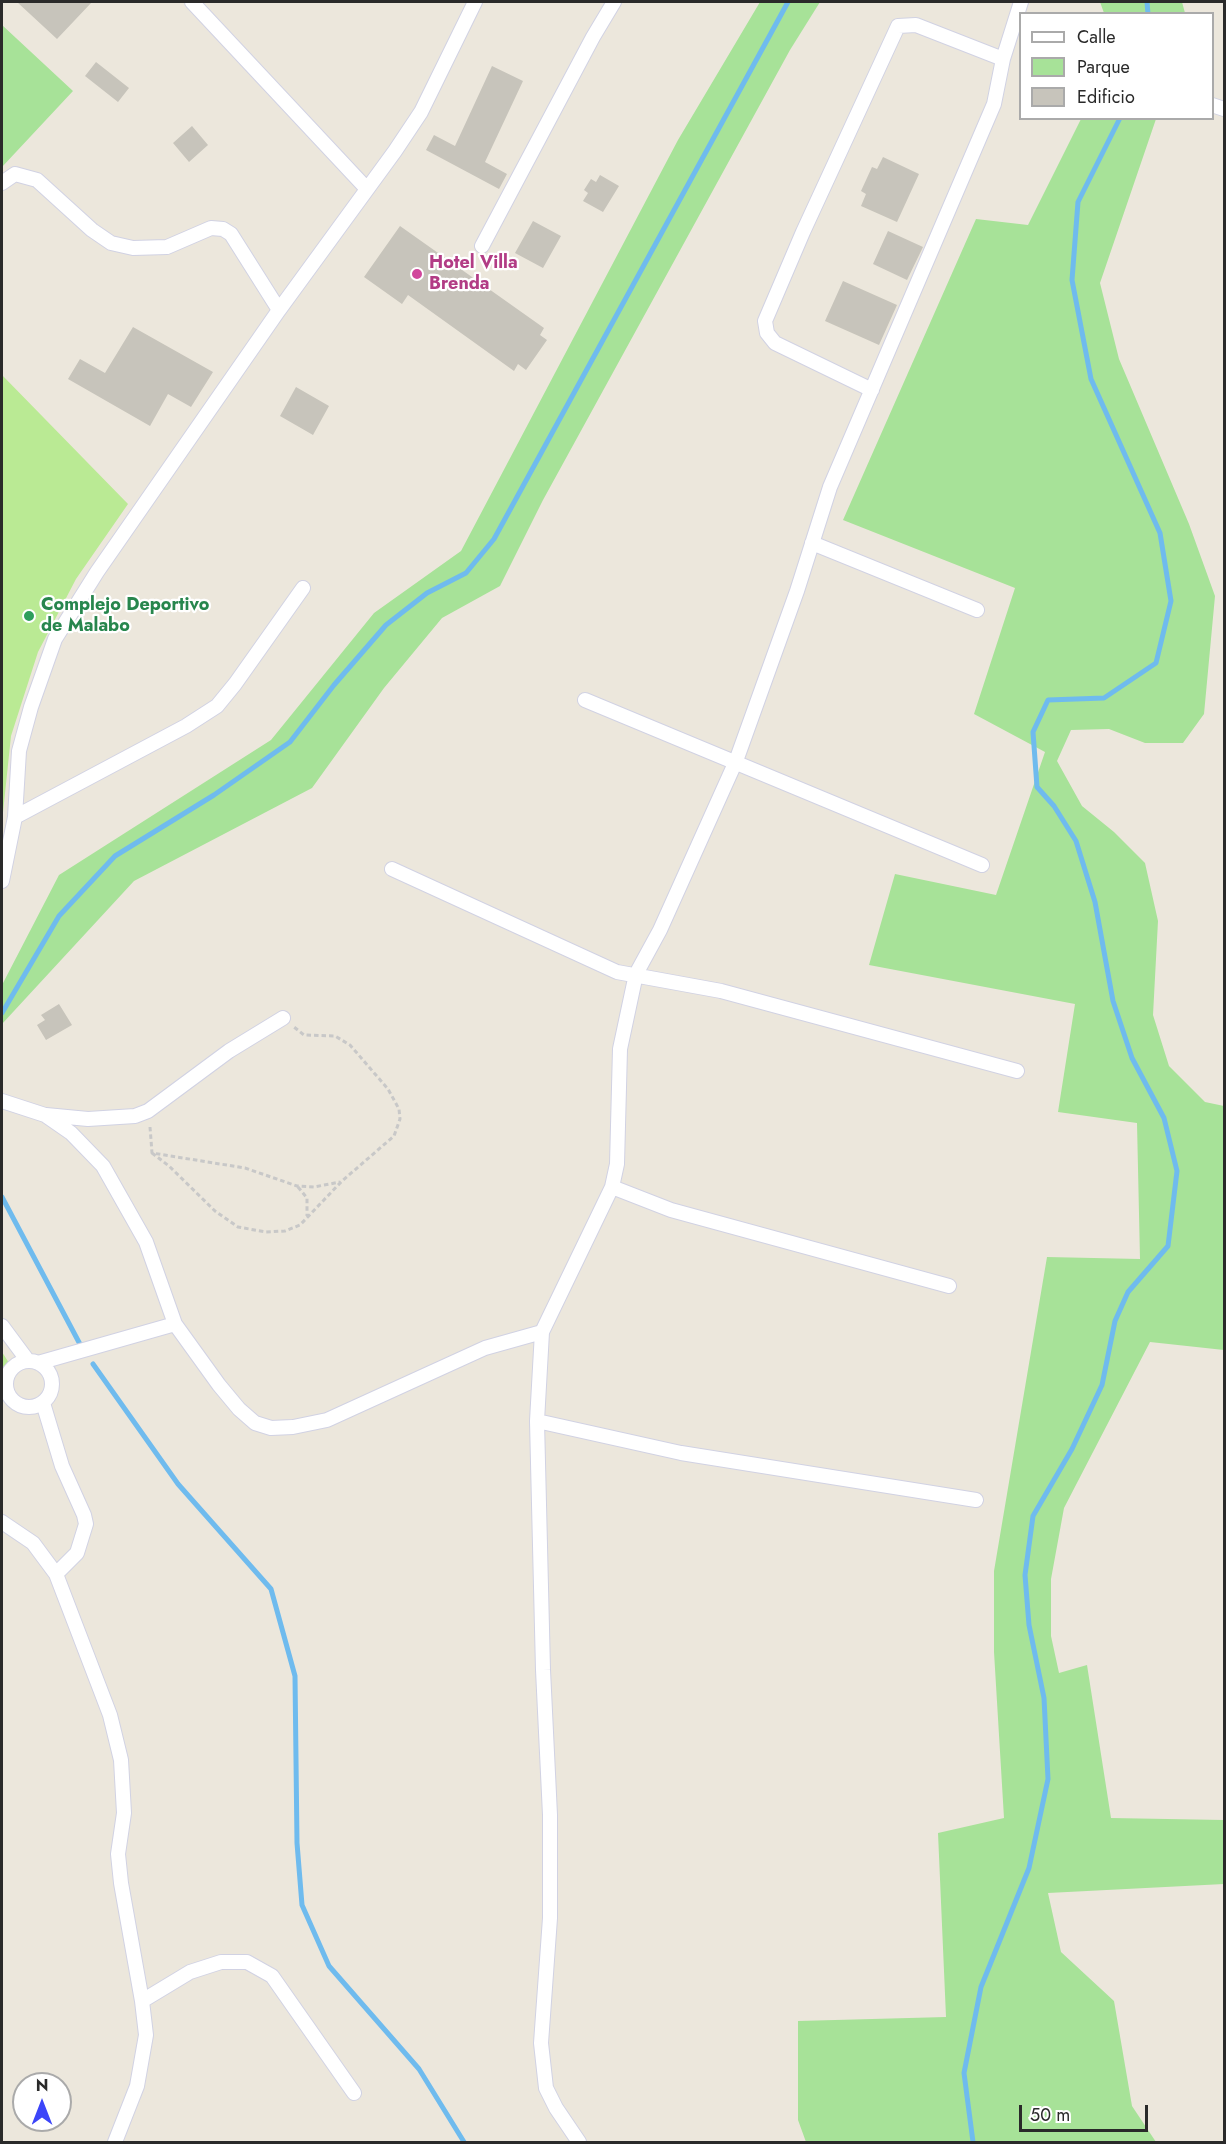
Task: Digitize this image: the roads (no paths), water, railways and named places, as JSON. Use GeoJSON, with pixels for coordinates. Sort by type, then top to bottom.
{"type":"FeatureCollection","features":[{"type":"Feature","properties":{"kind":"street"},"geometry":{"type":"LineString","coordinates":[[2,880],[15,817],[19,751],[31,707],[55,639],[97,572],[279,310],[421,112],[475,2]]}},
{"type":"Feature","properties":{"kind":"street"},"geometry":{"type":"LineString","coordinates":[[482,246],[593,37],[614,2]]}},
{"type":"Feature","properties":{"kind":"street"},"geometry":{"type":"LineString","coordinates":[[579,2142],[556,2108],[546,2088],[541,2043],[550,1918],[550,1815],[543,1670],[537,1421],[542,1332],[612,1187],[616,1164],[620,1049],[636,974],[660,930],[736,761],[830,487],[994,104],[1003,59],[1021,2]]}},
{"type":"Feature","properties":{"kind":"street"},"geometry":{"type":"LineString","coordinates":[[201,5],[367,189]]}},
{"type":"Feature","properties":{"kind":"street"},"geometry":{"type":"LineString","coordinates":[[872,390],[775,343],[767,333],[765,321],[898,26],[916,25],[1003,59]]}},
{"type":"Feature","properties":{"kind":"street"},"geometry":{"type":"LineString","coordinates":[[2,183],[15,174],[37,180],[92,230],[111,243],[133,248],[167,247],[211,228],[224,229],[231,234],[279,310]]}},
{"type":"Feature","properties":{"kind":"street"},"geometry":{"type":"LineString","coordinates":[[812,543],[977,610]]}},
{"type":"Feature","properties":{"kind":"street"},"geometry":{"type":"LineString","coordinates":[[15,817],[186,726],[217,706],[303,588]]}},
{"type":"Feature","properties":{"kind":"street"},"geometry":{"type":"LineString","coordinates":[[585,700],[982,865]]}},
{"type":"Feature","properties":{"kind":"street"},"geometry":{"type":"LineString","coordinates":[[392,869],[616,972],[721,991],[1017,1071]]}},
{"type":"Feature","properties":{"kind":"street"},"geometry":{"type":"LineString","coordinates":[[2,1101],[45,1114],[108,1119],[135,1116],[148,1111],[230,1050],[283,1018]]}},
{"type":"Feature","properties":{"kind":"street"},"geometry":{"type":"LineString","coordinates":[[45,1114],[92,1153],[116,1187],[146,1242],[175,1324],[202,1364],[239,1410],[255,1423],[271,1428],[327,1420],[485,1348],[542,1332]]}},
{"type":"Feature","properties":{"kind":"street"},"geometry":{"type":"LineString","coordinates":[[612,1187],[681,1214],[949,1286]]}},
{"type":"Feature","properties":{"kind":"street"},"geometry":{"type":"LineString","coordinates":[[17,1404],[11,1399],[6,1386],[5,1373],[18,1364],[175,1324]]}},
{"type":"Feature","properties":{"kind":"street"},"geometry":{"type":"LineString","coordinates":[[2,1326],[33,1362],[51,1377],[52,1387],[43,1403],[33,1407],[17,1404],[2,1407]]}},
{"type":"Feature","properties":{"kind":"street"},"geometry":{"type":"LineString","coordinates":[[43,1403],[62,1466],[86,1524],[77,1553],[56,1574]]}},
{"type":"Feature","properties":{"kind":"street"},"geometry":{"type":"LineString","coordinates":[[537,1421],[681,1453],[976,1500]]}},
{"type":"Feature","properties":{"kind":"street"},"geometry":{"type":"LineString","coordinates":[[2,1522],[33,1542],[56,1574],[110,1715],[121,1760],[124,1813],[118,1854],[146,2034],[137,2086],[115,2142]]}},
{"type":"Feature","properties":{"kind":"street"},"geometry":{"type":"LineString","coordinates":[[142,2001],[190,1972],[221,1962],[247,1962],[272,1976],[354,2093]]}},
{"type":"Feature","properties":{"kind":"waterway"},"geometry":{"type":"LineString","coordinates":[[2,1013],[59,916],[115,856],[214,795],[290,742],[334,685],[386,625],[427,593],[466,573],[494,539],[788,2]]}},
{"type":"Feature","properties":{"kind":"waterway"},"geometry":{"type":"LineString","coordinates":[[1147,2],[1148,12]]}},
{"type":"Feature","properties":{"kind":"waterway"},"geometry":{"type":"LineString","coordinates":[[973,2142],[964,2073],[981,1987],[1029,1868],[1048,1779],[1044,1698],[1029,1625],[1025,1575],[1033,1516],[1072,1449],[1102,1385],[1115,1321],[1128,1292],[1168,1246],[1177,1171],[1164,1118],[1132,1058],[1113,1001],[1095,902],[1076,841],[1054,806],[1037,787],[1033,732],[1048,700],[1104,698],[1156,663],[1171,601],[1160,533],[1091,379],[1072,280],[1078,202],[1119,120]]}},
{"type":"Feature","properties":{"kind":"waterway"},"geometry":{"type":"LineString","coordinates":[[2,1197],[82,1348]]}},
{"type":"Feature","properties":{"kind":"waterway"},"geometry":{"type":"LineString","coordinates":[[93,1364],[178,1484],[271,1589],[295,1676],[297,1843],[302,1905],[329,1966],[419,2069],[464,2142]]}},
{"type":"Feature","properties":{"kind":"place","name":"Hotel Villa Brenda"},"geometry":{"type":"Point","coordinates":[417,274]}},
{"type":"Feature","properties":{"kind":"place","name":"Complejo Deportivo de Malabo"},"geometry":{"type":"Point","coordinates":[29,616]}}]}
